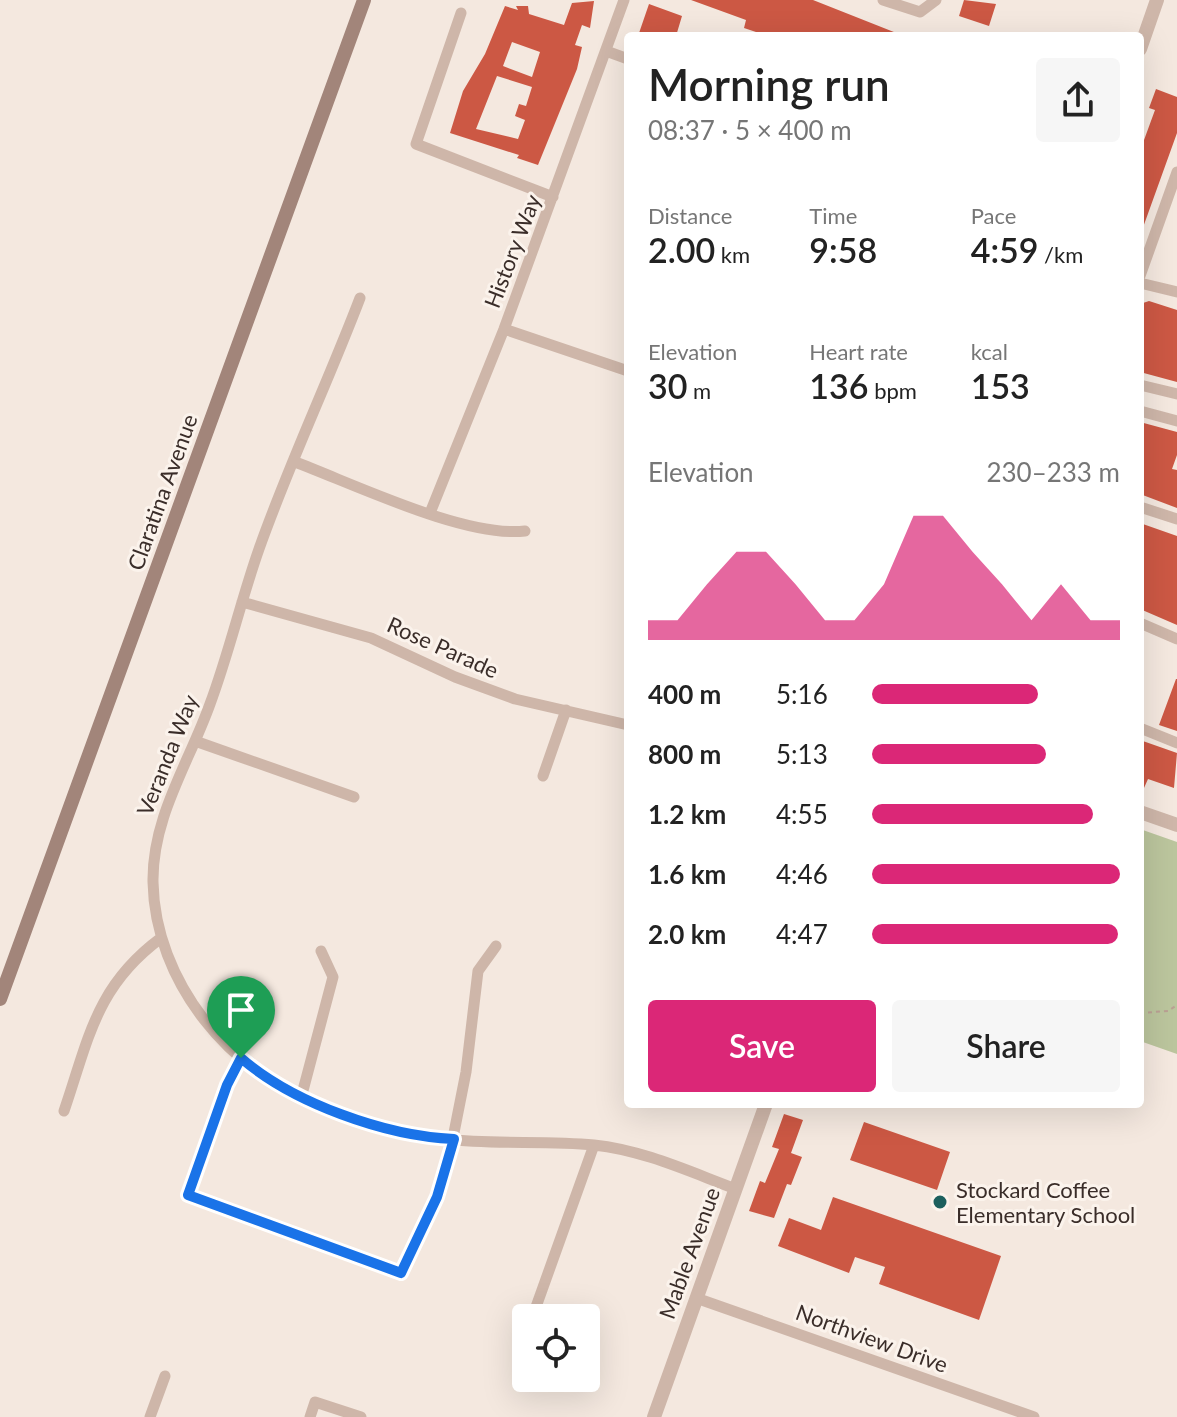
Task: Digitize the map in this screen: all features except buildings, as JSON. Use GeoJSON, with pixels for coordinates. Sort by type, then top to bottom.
{"type":"FeatureCollection","features":[{"type":"Feature","properties":{"kind":"main road","name":"Claratina Avenue"},"geometry":{"type":"LineString","coordinates":[[0,999],[364,0]]}},
{"type":"Feature","properties":{"kind":"street","name":"History Way"},"geometry":{"type":"LineString","coordinates":[[430,513],[504,329],[624,0]]}},
{"type":"Feature","properties":{"kind":"street"},"geometry":{"type":"LineString","coordinates":[[883,0],[917,12],[928,10],[936,0]]}},
{"type":"Feature","properties":{"kind":"street"},"geometry":{"type":"LineString","coordinates":[[1144,37],[1157,0]]}},
{"type":"Feature","properties":{"kind":"street"},"geometry":{"type":"LineString","coordinates":[[461,13],[416,144],[553,197]]}},
{"type":"Feature","properties":{"kind":"street"},"geometry":{"type":"LineString","coordinates":[[606,51],[624,58]]}},
{"type":"Feature","properties":{"kind":"street"},"geometry":{"type":"LineString","coordinates":[[1144,266],[1174,193],[1177,172]]}},
{"type":"Feature","properties":{"kind":"street"},"geometry":{"type":"LineString","coordinates":[[1144,284],[1177,292]]}},
{"type":"Feature","properties":{"kind":"street","name":"Veranda Way"},"geometry":{"type":"LineString","coordinates":[[360,298],[259,548],[195,741],[167,804],[155,853],[153,882],[161,938],[184,992],[198,1013],[241,1058],[301,1098],[359,1119],[454,1139],[594,1145],[650,1157],[736,1189]]}},
{"type":"Feature","properties":{"kind":"street"},"geometry":{"type":"LineString","coordinates":[[504,329],[624,370]]}},
{"type":"Feature","properties":{"kind":"street"},"geometry":{"type":"LineString","coordinates":[[1144,386],[1177,394]]}},
{"type":"Feature","properties":{"kind":"street"},"geometry":{"type":"LineString","coordinates":[[1144,412],[1177,421]]}},
{"type":"Feature","properties":{"kind":"street"},"geometry":{"type":"LineString","coordinates":[[295,462],[430,513],[503,534],[525,531]]}},
{"type":"Feature","properties":{"kind":"street"},"geometry":{"type":"LineString","coordinates":[[1144,508],[1177,519]]}},
{"type":"Feature","properties":{"kind":"street","name":"Rose Parade"},"geometry":{"type":"LineString","coordinates":[[242,602],[371,638],[485,689],[624,724]]}},
{"type":"Feature","properties":{"kind":"street"},"geometry":{"type":"LineString","coordinates":[[1144,625],[1177,639]]}},
{"type":"Feature","properties":{"kind":"street"},"geometry":{"type":"LineString","coordinates":[[543,776],[566,710]]}},
{"type":"Feature","properties":{"kind":"street"},"geometry":{"type":"LineString","coordinates":[[1144,730],[1177,743]]}},
{"type":"Feature","properties":{"kind":"street"},"geometry":{"type":"LineString","coordinates":[[195,741],[354,797]]}},
{"type":"Feature","properties":{"kind":"street"},"geometry":{"type":"LineString","coordinates":[[1144,813],[1177,825]]}},
{"type":"Feature","properties":{"kind":"street"},"geometry":{"type":"LineString","coordinates":[[64,1111],[101,1004],[112,985],[137,956],[161,938]]}},
{"type":"Feature","properties":{"kind":"street"},"geometry":{"type":"LineString","coordinates":[[241,1058],[227,1085],[188,1195],[401,1273],[437,1197],[454,1139],[470,1050],[478,971],[496,946]]}},
{"type":"Feature","properties":{"kind":"street"},"geometry":{"type":"LineString","coordinates":[[301,1098],[333,977],[321,951]]}},
{"type":"Feature","properties":{"kind":"street","name":"Mable Avenue"},"geometry":{"type":"LineString","coordinates":[[654,1417],[765,1108]]}},
{"type":"Feature","properties":{"kind":"street"},"geometry":{"type":"LineString","coordinates":[[537,1304],[594,1145]]}},
{"type":"Feature","properties":{"kind":"street","name":"Northview Drive"},"geometry":{"type":"LineString","coordinates":[[696,1298],[1034,1417]]}},
{"type":"Feature","properties":{"kind":"street"},"geometry":{"type":"LineString","coordinates":[[150,1417],[165,1376]]}},
{"type":"Feature","properties":{"kind":"street"},"geometry":{"type":"LineString","coordinates":[[310,1417],[315,1402],[361,1417]]}},
{"type":"Feature","properties":{"kind":"street"},"geometry":{"type":"LineString","coordinates":[[994,1417],[998,1404]]}},
{"type":"Feature","properties":{"kind":"path"},"geometry":{"type":"LineString","coordinates":[[1144,1013],[1168,1011],[1177,1005]]}},
{"type":"Feature","properties":{"kind":"green space"},"geometry":{"type":"Polygon","coordinates":[[[1144,830],[1177,842],[1177,1054],[1144,1042],[1144,830]]]}},
{"type":"Feature","properties":{"kind":"place","name":"Stockard Coffee Elementary School"},"geometry":{"type":"Point","coordinates":[940,1202]}},
{"type":"Feature","properties":{"kind":"route"},"geometry":{"type":"LineString","coordinates":[[241,1058],[284,1090],[323,1107],[395,1128],[454,1139],[437,1197],[401,1273],[188,1195],[227,1085],[241,1058]]}}]}
